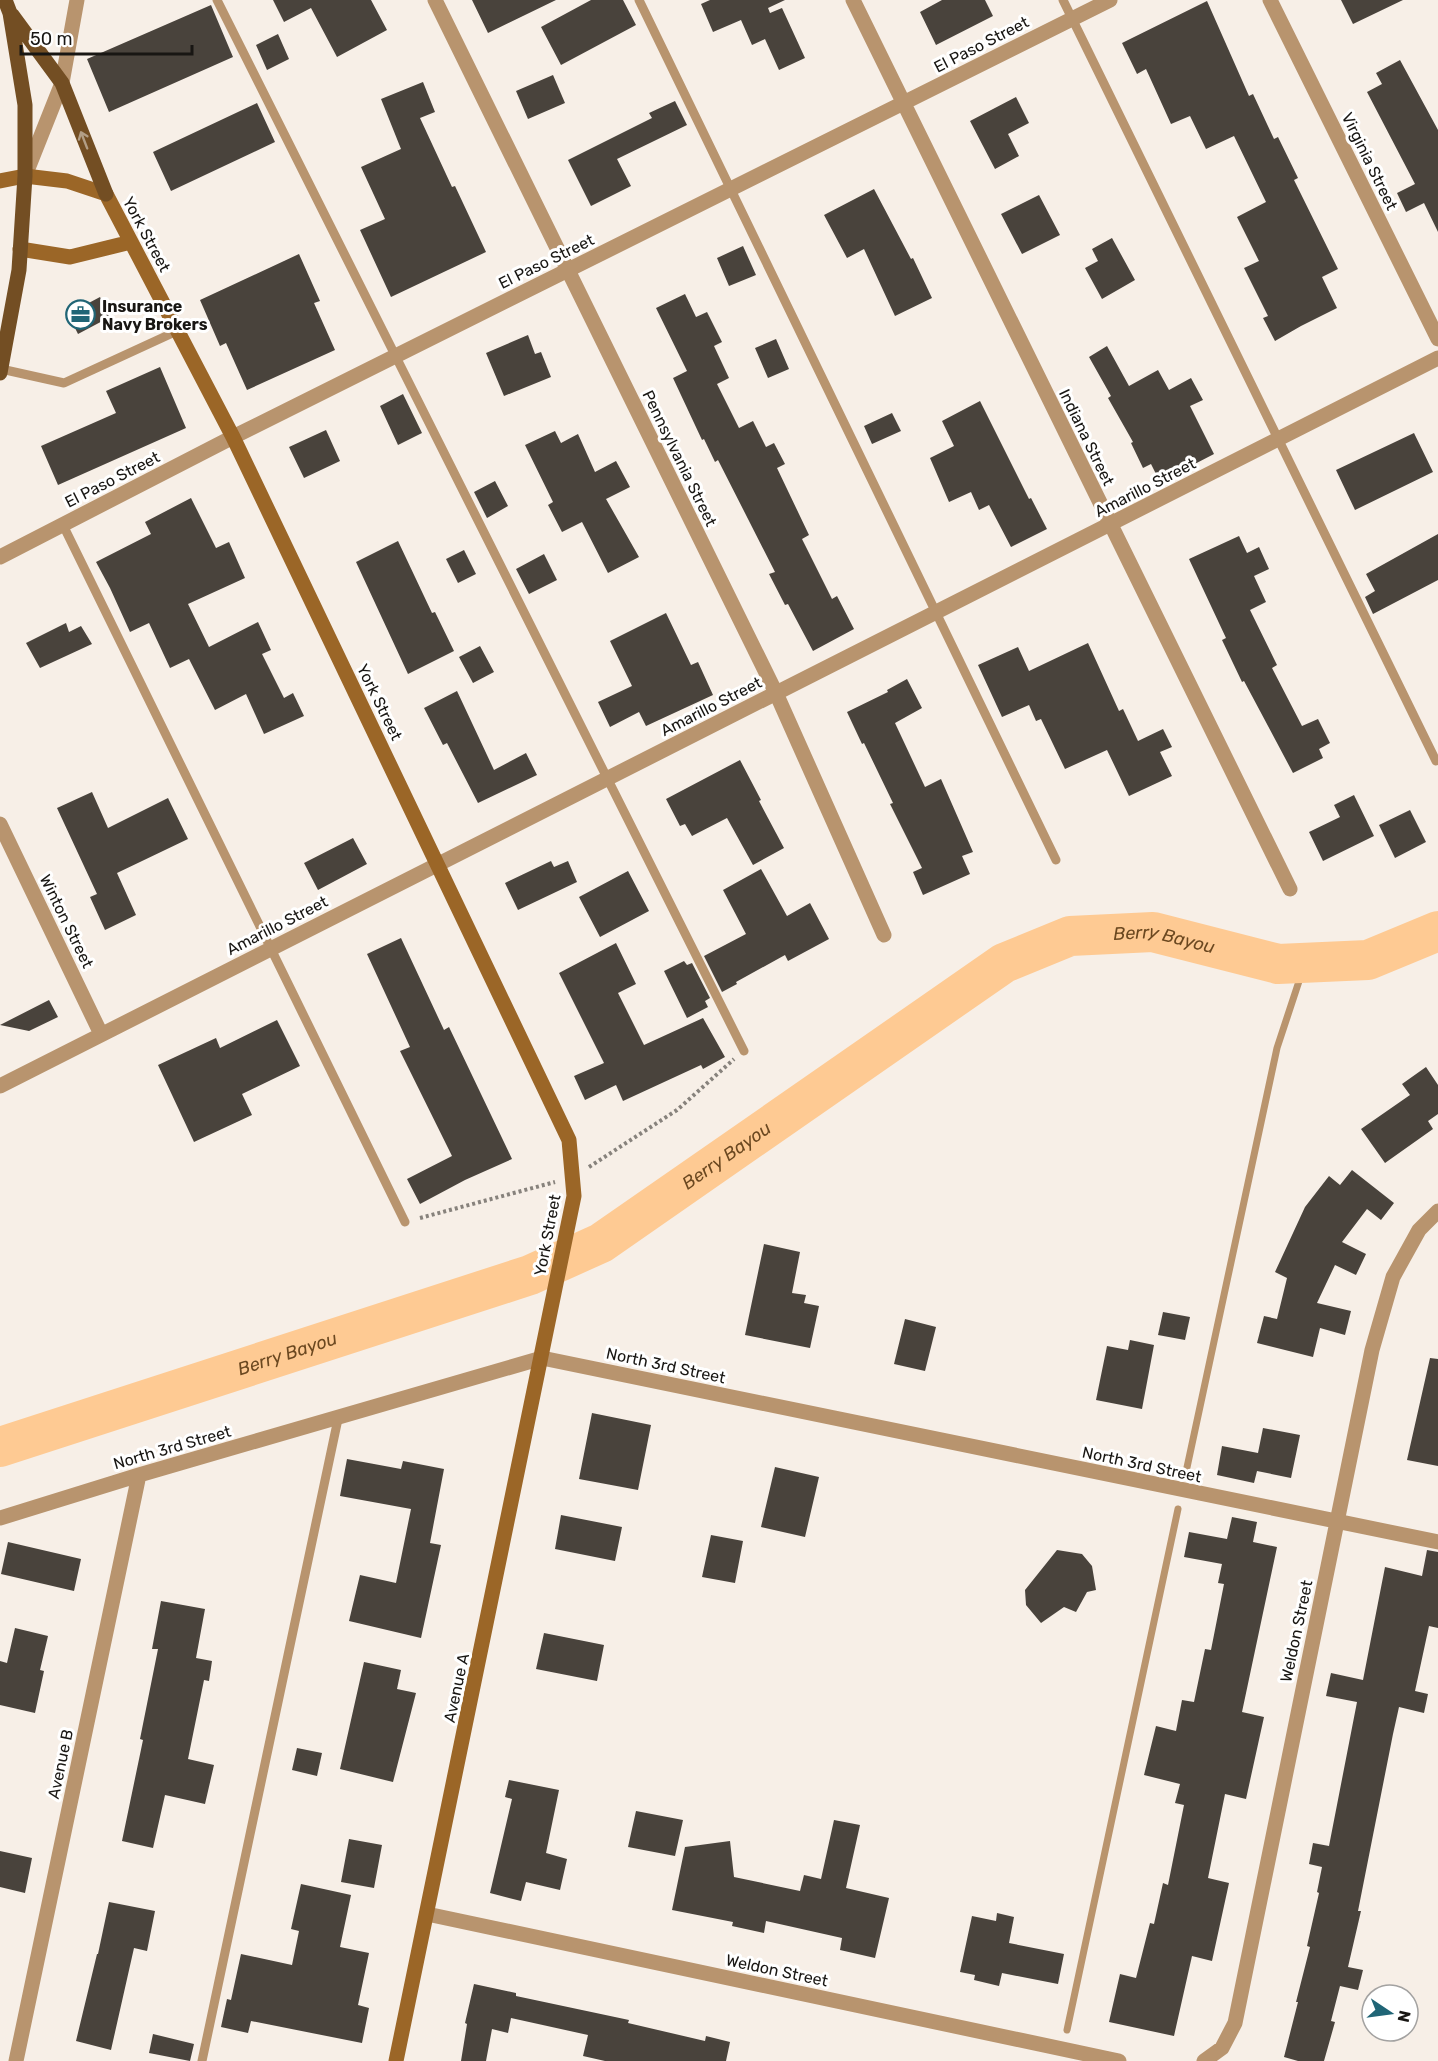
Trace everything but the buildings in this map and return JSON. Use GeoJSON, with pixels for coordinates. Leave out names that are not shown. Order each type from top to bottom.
{"type":"FeatureCollection","features":[{"type":"Feature","properties":{"kind":"main road"},"geometry":{"type":"LineString","coordinates":[[8,6],[62,83],[106,194]]}},
{"type":"Feature","properties":{"kind":"main road"},"geometry":{"type":"LineString","coordinates":[[0,371],[20,270],[25,176],[25,105],[8,6]]}},
{"type":"Feature","properties":{"kind":"street"},"geometry":{"type":"LineString","coordinates":[[0,182],[25,176],[62,83],[77,0]]}},
{"type":"Feature","properties":{"kind":"street","name":"Pennsylvania Street"},"geometry":{"type":"LineString","coordinates":[[435,0],[776,693],[884,935]]}},
{"type":"Feature","properties":{"kind":"street","name":"Indiana Street"},"geometry":{"type":"LineString","coordinates":[[853,0],[1290,889]]}},
{"type":"Feature","properties":{"kind":"street","name":"El Paso Street"},"geometry":{"type":"LineString","coordinates":[[0,557],[233,437],[1110,0]]}},
{"type":"Feature","properties":{"kind":"street","name":"Virginia Street"},"geometry":{"type":"LineString","coordinates":[[1270,0],[1438,339]]}},
{"type":"Feature","properties":{"kind":"street","name":"York Street"},"geometry":{"type":"LineString","coordinates":[[25,176],[74,182],[106,194],[233,437],[569,1140],[574,1196],[549,1321]]}},
{"type":"Feature","properties":{"kind":"street"},"geometry":{"type":"LineString","coordinates":[[21,249],[70,257],[130,242]]}},
{"type":"Feature","properties":{"kind":"street","name":"Amarillo Street"},"geometry":{"type":"LineString","coordinates":[[0,1086],[1438,358]]}},
{"type":"Feature","properties":{"kind":"street","name":"Winton Street"},"geometry":{"type":"LineString","coordinates":[[0,824],[101,1034]]}},
{"type":"Feature","properties":{"kind":"street","name":"Weldon Street"},"geometry":{"type":"LineString","coordinates":[[1204,2061],[1222,2048],[1235,2023],[1372,1350],[1393,1277],[1419,1230],[1438,1211]]}},
{"type":"Feature","properties":{"kind":"street","name":"Avenue A"},"geometry":{"type":"LineString","coordinates":[[396,2061],[549,1321]]}},
{"type":"Feature","properties":{"kind":"street","name":"North 3rd Street"},"geometry":{"type":"LineString","coordinates":[[0,1518],[139,1475],[542,1358],[1438,1542]]}},
{"type":"Feature","properties":{"kind":"street","name":"Avenue B"},"geometry":{"type":"LineString","coordinates":[[16,2061],[139,1475]]}},
{"type":"Feature","properties":{"kind":"street","name":"Weldon Street"},"geometry":{"type":"LineString","coordinates":[[427,1914],[1119,2061]]}},
{"type":"Feature","properties":{"kind":"lane"},"geometry":{"type":"LineString","coordinates":[[217,0],[744,1051]]}},
{"type":"Feature","properties":{"kind":"lane"},"geometry":{"type":"LineString","coordinates":[[639,0],[1056,860]]}},
{"type":"Feature","properties":{"kind":"lane"},"geometry":{"type":"LineString","coordinates":[[1063,0],[1436,761]]}},
{"type":"Feature","properties":{"kind":"lane"},"geometry":{"type":"LineString","coordinates":[[0,371],[64,383],[177,331]]}},
{"type":"Feature","properties":{"kind":"lane"},"geometry":{"type":"LineString","coordinates":[[63,525],[405,1222]]}},
{"type":"Feature","properties":{"kind":"lane"},"geometry":{"type":"LineString","coordinates":[[202,2061],[338,1419]]}},
{"type":"Feature","properties":{"kind":"path"},"geometry":{"type":"LineString","coordinates":[[405,1222],[573,1178],[677,1110],[744,1051]]}},
{"type":"Feature","properties":{"kind":"waterway","name":"Berry Bayou"},"geometry":{"type":"LineString","coordinates":[[0,1447],[530,1275],[601,1243],[1004,963],[1070,936],[1153,932],[1278,964],[1368,960],[1438,931]]}},
{"type":"Feature","properties":{"kind":"waterway"},"geometry":{"type":"LineString","coordinates":[[1186,1472],[1277,1048],[1305,963]]}},
{"type":"Feature","properties":{"kind":"waterway"},"geometry":{"type":"LineString","coordinates":[[1067,2030],[1178,1509]]}},
{"type":"Feature","properties":{"kind":"place","name":"Insurance Navy Brokers"},"geometry":{"type":"Point","coordinates":[81,315]}}]}
